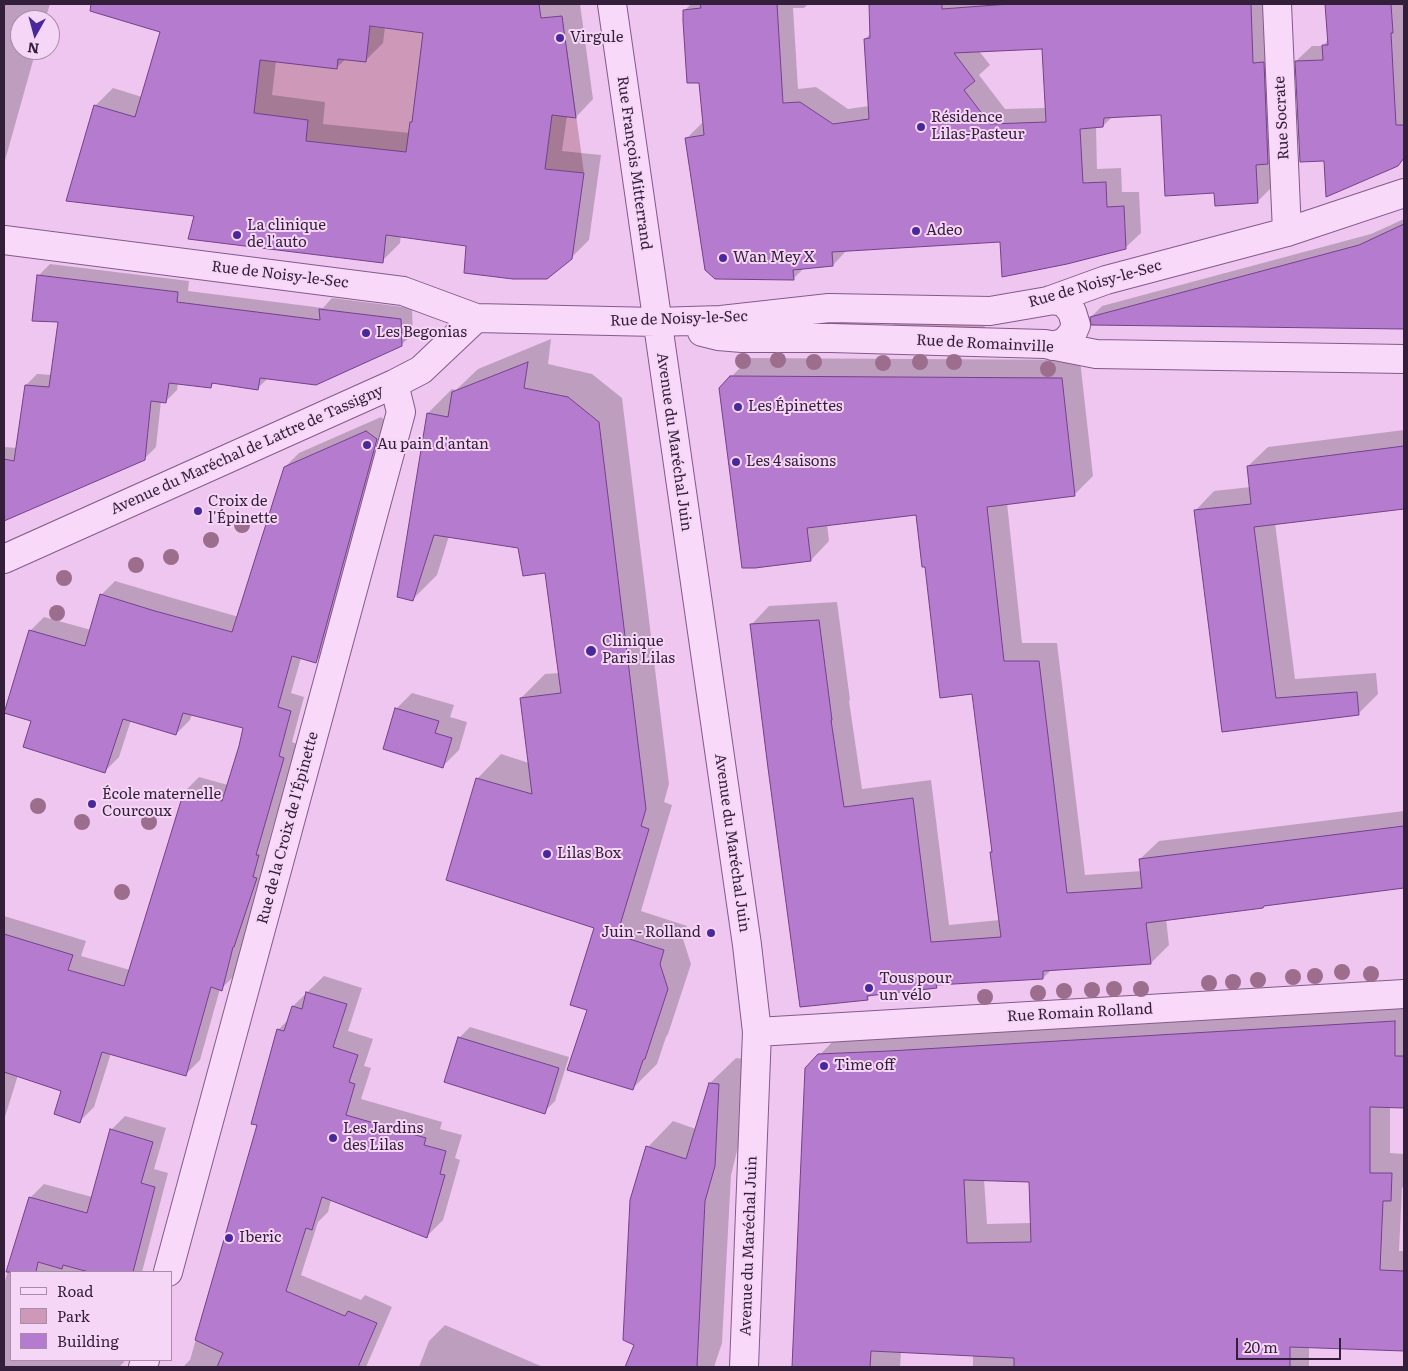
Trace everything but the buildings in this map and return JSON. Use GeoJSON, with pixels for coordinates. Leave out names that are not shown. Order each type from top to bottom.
{"type":"FeatureCollection","features":[{"type":"Feature","properties":{"kind":"street","name":"Rue François Mitterrand"},"geometry":{"type":"LineString","coordinates":[[612,4],[656,322]]}},
{"type":"Feature","properties":{"kind":"street","name":"Rue Socrate"},"geometry":{"type":"LineString","coordinates":[[1277,4],[1287,232]]}},
{"type":"Feature","properties":{"kind":"street","name":"Rue de Noisy-le-Sec"},"geometry":{"type":"LineString","coordinates":[[4,240],[403,291],[476,318],[656,322],[721,320],[829,308],[990,311],[1049,300],[1106,280],[1287,232],[1404,193]]}},
{"type":"Feature","properties":{"kind":"street"},"geometry":{"type":"LineString","coordinates":[[1049,300],[1064,302],[1072,312],[1076,325],[1072,334],[1065,342],[1049,345],[1035,337],[1031,326],[1034,313],[1049,300]]}},
{"type":"Feature","properties":{"kind":"street","name":"Avenue du Maréchal de Lattre de Tassigny"},"geometry":{"type":"LineString","coordinates":[[4,558],[394,384],[421,370],[476,318]]}},
{"type":"Feature","properties":{"kind":"street","name":"Rue de Romainville"},"geometry":{"type":"LineString","coordinates":[[656,322],[718,336],[742,338],[830,338],[1049,345],[1096,354],[1404,359]]}},
{"type":"Feature","properties":{"kind":"street","name":"Avenue du Maréchal Juin"},"geometry":{"type":"LineString","coordinates":[[656,322],[747,946],[757,1032],[744,1367]]}},
{"type":"Feature","properties":{"kind":"street","name":"Rue de la Croix de l'Épinette"},"geometry":{"type":"LineString","coordinates":[[168,1271],[401,412],[394,384]]}},
{"type":"Feature","properties":{"kind":"street","name":"Rue Romain Rolland"},"geometry":{"type":"LineString","coordinates":[[757,1032],[1404,994]]}},
{"type":"Feature","properties":{"kind":"green space"},"geometry":{"type":"Polygon","coordinates":[[[268,15],[567,49],[584,173],[217,131],[268,15]]]}},
{"type":"Feature","properties":{"kind":"green space"},"geometry":{"type":"Polygon","coordinates":[[[896,320],[984,326],[989,331],[895,328],[893,325],[896,320]]]}},
{"type":"Feature","properties":{"kind":"place","name":"Virgule"},"geometry":{"type":"Point","coordinates":[560,38]}},
{"type":"Feature","properties":{"kind":"place","name":"Résidence Lilas-Pasteur"},"geometry":{"type":"Point","coordinates":[921,127]}},
{"type":"Feature","properties":{"kind":"place","name":"Adeo"},"geometry":{"type":"Point","coordinates":[916,231]}},
{"type":"Feature","properties":{"kind":"place","name":"La clinique de l'auto"},"geometry":{"type":"Point","coordinates":[237,235]}},
{"type":"Feature","properties":{"kind":"place","name":"Wan Mey X"},"geometry":{"type":"Point","coordinates":[723,258]}},
{"type":"Feature","properties":{"kind":"place","name":"Les Begonias"},"geometry":{"type":"Point","coordinates":[366,333]}},
{"type":"Feature","properties":{"kind":"place","name":"Les Épinettes"},"geometry":{"type":"Point","coordinates":[738,407]}},
{"type":"Feature","properties":{"kind":"place","name":"Au pain d'antan"},"geometry":{"type":"Point","coordinates":[367,445]}},
{"type":"Feature","properties":{"kind":"place","name":"Les 4 saisons"},"geometry":{"type":"Point","coordinates":[736,462]}},
{"type":"Feature","properties":{"kind":"place","name":"Croix de l'Épinette"},"geometry":{"type":"Point","coordinates":[198,511]}},
{"type":"Feature","properties":{"kind":"place","name":"Clinique Paris Lilas"},"geometry":{"type":"Point","coordinates":[591,651]}},
{"type":"Feature","properties":{"kind":"place","name":"École maternelle Courcoux"},"geometry":{"type":"Point","coordinates":[92,804]}},
{"type":"Feature","properties":{"kind":"place","name":"Lilas Box"},"geometry":{"type":"Point","coordinates":[547,854]}},
{"type":"Feature","properties":{"kind":"place","name":"Juin - Rolland"},"geometry":{"type":"Point","coordinates":[711,933]}},
{"type":"Feature","properties":{"kind":"place","name":"Tous pour un vélo"},"geometry":{"type":"Point","coordinates":[869,988]}},
{"type":"Feature","properties":{"kind":"place","name":"Time off"},"geometry":{"type":"Point","coordinates":[824,1066]}},
{"type":"Feature","properties":{"kind":"place","name":"Les Jardins des Lilas"},"geometry":{"type":"Point","coordinates":[333,1138]}},
{"type":"Feature","properties":{"kind":"place","name":"Iberic"},"geometry":{"type":"Point","coordinates":[229,1238]}}]}
